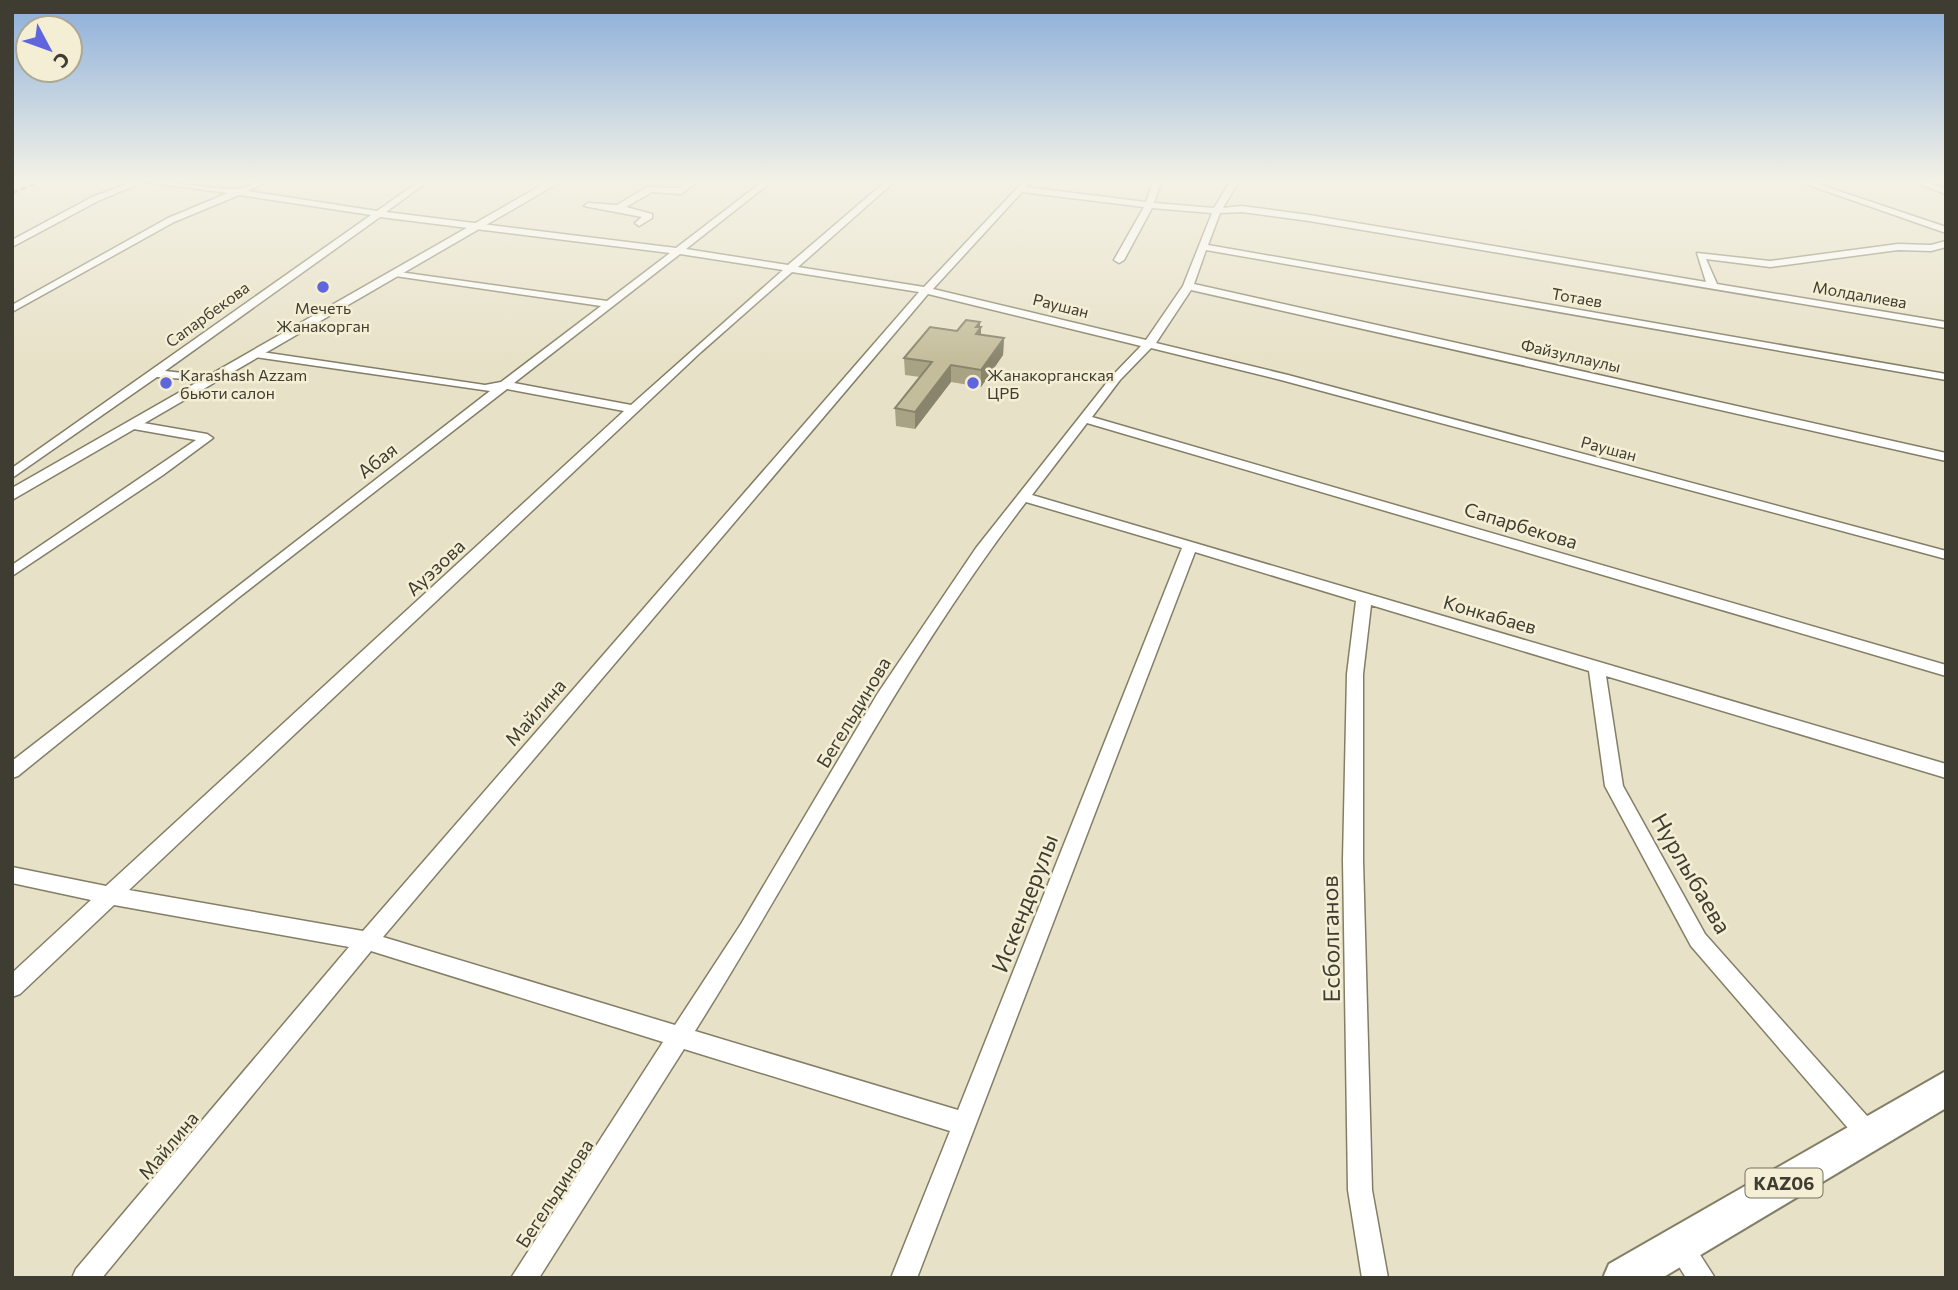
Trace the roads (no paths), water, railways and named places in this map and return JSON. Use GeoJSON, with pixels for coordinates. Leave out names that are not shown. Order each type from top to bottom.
{"type":"FeatureCollection","features":[{"type":"Feature","properties":{"kind":"main road"},"geometry":{"type":"LineString","coordinates":[[12,495],[450,242]]}},
{"type":"Feature","properties":{"kind":"main road","name":"KAZ06"},"geometry":{"type":"LineString","coordinates":[[1623,1278],[1946,1088]]}},
{"type":"Feature","properties":{"kind":"street"},"geometry":{"type":"LineString","coordinates":[[12,310],[132,242]]}},
{"type":"Feature","properties":{"kind":"street","name":"Сапарбекова"},"geometry":{"type":"LineString","coordinates":[[12,474],[337,242]]}},
{"type":"Feature","properties":{"kind":"street","name":"Раушан"},"geometry":{"type":"LineString","coordinates":[[611,242],[926,290],[1150,343],[1946,555]]}},
{"type":"Feature","properties":{"kind":"street","name":"Абая"},"geometry":{"type":"LineString","coordinates":[[12,771],[244,586],[689,242]]}},
{"type":"Feature","properties":{"kind":"street","name":"Ауэзова"},"geometry":{"type":"LineString","coordinates":[[12,987],[634,409],[819,242]]}},
{"type":"Feature","properties":{"kind":"street","name":"Майлина"},"geometry":{"type":"LineString","coordinates":[[85,1278],[367,941],[926,290],[970,242]]}},
{"type":"Feature","properties":{"kind":"street"},"geometry":{"type":"LineString","coordinates":[[1119,260],[1129,242]]}},
{"type":"Feature","properties":{"kind":"street","name":"Бегельдинова"},"geometry":{"type":"LineString","coordinates":[[524,1278],[748,930],[884,697],[983,548],[1022,496],[1116,378],[1150,343],[1188,286],[1205,242]]}},
{"type":"Feature","properties":{"kind":"street","name":"Молдалиева"},"geometry":{"type":"LineString","coordinates":[[1460,242],[1946,326]]}},
{"type":"Feature","properties":{"kind":"street"},"geometry":{"type":"LineString","coordinates":[[1712,284],[1700,255],[1770,264],[1898,247],[1931,248],[1946,244]]}},
{"type":"Feature","properties":{"kind":"street","name":"Тотаев"},"geometry":{"type":"LineString","coordinates":[[1203,247],[1946,377]]}},
{"type":"Feature","properties":{"kind":"street"},"geometry":{"type":"LineString","coordinates":[[395,273],[610,304]]}},
{"type":"Feature","properties":{"kind":"street","name":"Файзуллаулы"},"geometry":{"type":"LineString","coordinates":[[1188,286],[1946,457]]}},
{"type":"Feature","properties":{"kind":"street"},"geometry":{"type":"LineString","coordinates":[[255,354],[485,388],[506,385],[634,409]]}},
{"type":"Feature","properties":{"kind":"street"},"geometry":{"type":"LineString","coordinates":[[155,373],[210,379]]}},
{"type":"Feature","properties":{"kind":"street","name":"Сапарбекова"},"geometry":{"type":"LineString","coordinates":[[1084,418],[1946,671]]}},
{"type":"Feature","properties":{"kind":"street"},"geometry":{"type":"LineString","coordinates":[[12,572],[68,530],[159,474],[207,438],[132,425]]}},
{"type":"Feature","properties":{"kind":"street","name":"Конкабаев"},"geometry":{"type":"LineString","coordinates":[[1022,496],[1946,771]]}},
{"type":"Feature","properties":{"kind":"street","name":"Искендерулы"},"geometry":{"type":"LineString","coordinates":[[904,1278],[1190,547]]}},
{"type":"Feature","properties":{"kind":"street","name":"Есболганов"},"geometry":{"type":"LineString","coordinates":[[1364,599],[1355,674],[1354,873],[1360,1190],[1375,1278]]}},
{"type":"Feature","properties":{"kind":"street","name":"Нурлыбаева"},"geometry":{"type":"LineString","coordinates":[[1597,668],[1614,786],[1698,940],[1868,1134]]}},
{"type":"Feature","properties":{"kind":"street"},"geometry":{"type":"LineString","coordinates":[[12,875],[108,895],[367,941],[964,1124]]}},
{"type":"Feature","properties":{"kind":"street"},"geometry":{"type":"LineString","coordinates":[[1678,1245],[1702,1278]]}},
{"type":"Feature","properties":{"kind":"place","name":"Мечеть Жанакорган"},"geometry":{"type":"Point","coordinates":[323,287]}},
{"type":"Feature","properties":{"kind":"place","name":"Karashash Azzam бьюти салон"},"geometry":{"type":"Point","coordinates":[166,383]}},
{"type":"Feature","properties":{"kind":"place","name":"Жанакорганская ЦРБ"},"geometry":{"type":"Point","coordinates":[973,383]}}]}
